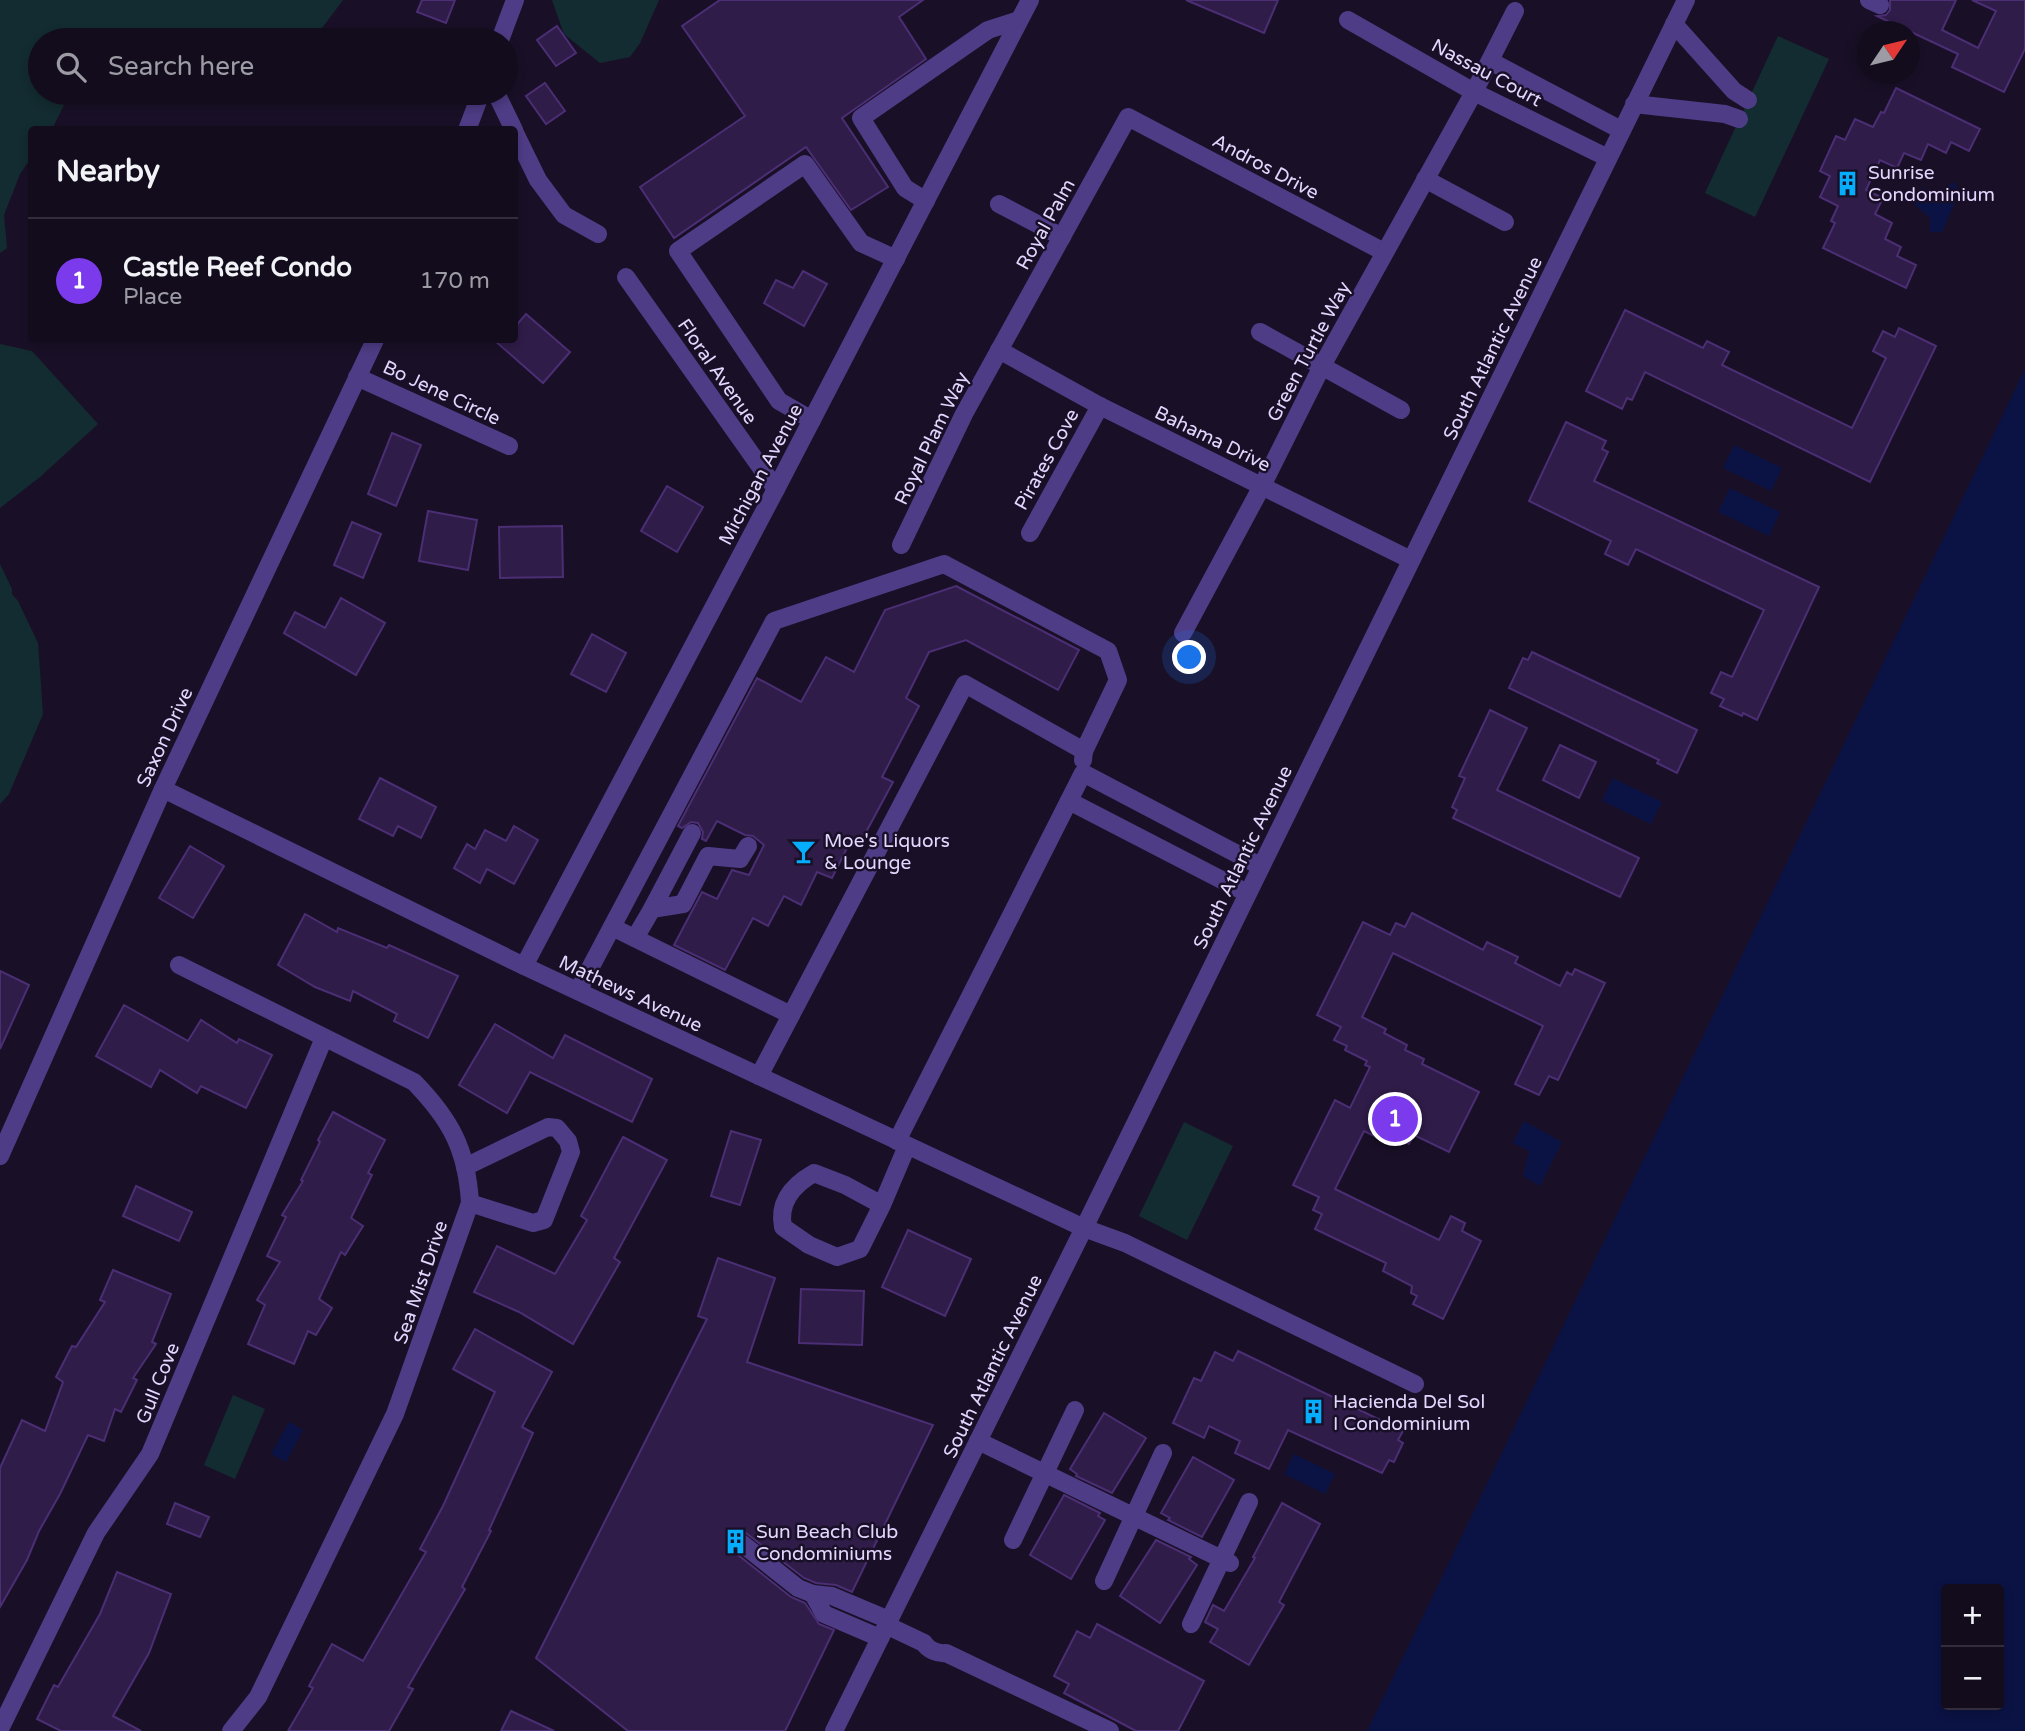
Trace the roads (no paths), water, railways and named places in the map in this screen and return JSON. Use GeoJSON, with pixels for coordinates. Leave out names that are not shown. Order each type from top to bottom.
{"type":"FeatureCollection","features":[{"type":"Feature","properties":{"kind":"street"},"geometry":{"type":"LineString","coordinates":[[504,28],[515,0]]}},
{"type":"Feature","properties":{"kind":"street","name":"Michigan Avenue"},"geometry":{"type":"LineString","coordinates":[[524,966],[1030,0]]}},
{"type":"Feature","properties":{"kind":"street","name":"South Atlantic Avenue"},"geometry":{"type":"LineString","coordinates":[[834,1731],[1084,1228],[1686,0]]}},
{"type":"Feature","properties":{"kind":"street","name":"Green Turtle Way"},"geometry":{"type":"LineString","coordinates":[[1183,633],[1262,486],[1322,366],[1474,92],[1515,11]]}},
{"type":"Feature","properties":{"kind":"street"},"geometry":{"type":"LineString","coordinates":[[926,201],[905,188],[861,118],[988,30],[1020,20]]}},
{"type":"Feature","properties":{"kind":"street","name":"Nassau Court"},"geometry":{"type":"LineString","coordinates":[[1348,20],[1474,92],[1608,158]]}},
{"type":"Feature","properties":{"kind":"street"},"geometry":{"type":"LineString","coordinates":[[1674,24],[1734,91],[1748,100]]}},
{"type":"Feature","properties":{"kind":"street"},"geometry":{"type":"LineString","coordinates":[[1490,61],[1621,130]]}},
{"type":"Feature","properties":{"kind":"street"},"geometry":{"type":"LineString","coordinates":[[1634,104],[1726,114],[1739,119]]}},
{"type":"Feature","properties":{"kind":"street"},"geometry":{"type":"LineString","coordinates":[[469,126],[476,105]]}},
{"type":"Feature","properties":{"kind":"street"},"geometry":{"type":"LineString","coordinates":[[502,105],[512,126]]}},
{"type":"Feature","properties":{"kind":"street","name":"Royal Palm"},"geometry":{"type":"LineString","coordinates":[[999,350],[1128,117]]}},
{"type":"Feature","properties":{"kind":"street","name":"Andros Drive"},"geometry":{"type":"LineString","coordinates":[[1128,117],[1384,252]]}},
{"type":"Feature","properties":{"kind":"street"},"geometry":{"type":"LineString","coordinates":[[518,138],[538,180],[564,215],[597,234]]}},
{"type":"Feature","properties":{"kind":"street"},"geometry":{"type":"LineString","coordinates":[[812,420],[779,401],[678,251],[805,164],[861,243],[896,259]]}},
{"type":"Feature","properties":{"kind":"street"},"geometry":{"type":"LineString","coordinates":[[1425,179],[1505,222]]}},
{"type":"Feature","properties":{"kind":"street"},"geometry":{"type":"LineString","coordinates":[[999,204],[1062,237]]}},
{"type":"Feature","properties":{"kind":"street","name":"Floral Avenue"},"geometry":{"type":"LineString","coordinates":[[626,277],[776,489]]}},
{"type":"Feature","properties":{"kind":"street"},"geometry":{"type":"LineString","coordinates":[[1260,332],[1401,410]]}},
{"type":"Feature","properties":{"kind":"street","name":"Saxon Drive"},"geometry":{"type":"LineString","coordinates":[[0,1156],[163,789],[374,343]]}},
{"type":"Feature","properties":{"kind":"street","name":"Bahama Drive"},"geometry":{"type":"LineString","coordinates":[[999,350],[1100,406],[1411,560]]}},
{"type":"Feature","properties":{"kind":"street","name":"Royal Plam Way"},"geometry":{"type":"LineString","coordinates":[[901,545],[964,414],[999,350]]}},
{"type":"Feature","properties":{"kind":"street","name":"Bo Jene Circle"},"geometry":{"type":"LineString","coordinates":[[357,377],[509,446]]}},
{"type":"Feature","properties":{"kind":"street","name":"Pirates Cove"},"geometry":{"type":"LineString","coordinates":[[1030,533],[1100,406]]}},
{"type":"Feature","properties":{"kind":"street"},"geometry":{"type":"LineString","coordinates":[[578,991],[774,621],[944,565],[1108,650],[1118,680],[1084,751],[1083,773],[902,1143],[882,1205],[860,1249],[837,1257],[809,1245],[783,1227],[780,1213],[796,1183],[814,1173],[845,1185],[882,1205]]}},
{"type":"Feature","properties":{"kind":"street"},"geometry":{"type":"LineString","coordinates":[[759,1076],[965,684],[1084,751]]}},
{"type":"Feature","properties":{"kind":"street"},"geometry":{"type":"LineString","coordinates":[[1083,773],[1261,866]]}},
{"type":"Feature","properties":{"kind":"street","name":"Mathews Avenue"},"geometry":{"type":"LineString","coordinates":[[163,789],[524,966],[1084,1228],[1125,1243],[1415,1384]]}},
{"type":"Feature","properties":{"kind":"street"},"geometry":{"type":"LineString","coordinates":[[1069,801],[1247,893]]}},
{"type":"Feature","properties":{"kind":"street"},"geometry":{"type":"LineString","coordinates":[[635,938],[692,833]]}},
{"type":"Feature","properties":{"kind":"street"},"geometry":{"type":"LineString","coordinates":[[652,909],[684,904],[708,856],[740,859],[748,846]]}},
{"type":"Feature","properties":{"kind":"street"},"geometry":{"type":"LineString","coordinates":[[612,926],[791,1015]]}},
{"type":"Feature","properties":{"kind":"street","name":"Sea Mist Drive"},"geometry":{"type":"LineString","coordinates":[[179,965],[414,1082],[436,1105],[457,1139],[468,1178],[470,1203],[395,1414],[258,1697],[232,1731]]}},
{"type":"Feature","properties":{"kind":"street","name":"Gull Cove"},"geometry":{"type":"LineString","coordinates":[[0,1729],[96,1534],[150,1454],[324,1038]]}},
{"type":"Feature","properties":{"kind":"street"},"geometry":{"type":"LineString","coordinates":[[465,1167],[548,1127],[557,1128],[568,1141],[571,1152],[544,1220],[533,1223],[470,1203]]}},
{"type":"Feature","properties":{"kind":"street"},"geometry":{"type":"LineString","coordinates":[[1013,1540],[1075,1410]]}},
{"type":"Feature","properties":{"kind":"street"},"geometry":{"type":"LineString","coordinates":[[978,1441],[1226,1561]]}},
{"type":"Feature","properties":{"kind":"street"},"geometry":{"type":"LineString","coordinates":[[1104,1581],[1163,1453]]}},
{"type":"Feature","properties":{"kind":"street"},"geometry":{"type":"LineString","coordinates":[[1191,1624],[1226,1561],[1250,1502]]}},
{"type":"Feature","properties":{"kind":"street"},"geometry":{"type":"LineString","coordinates":[[740,1542],[799,1588],[813,1594],[824,1614],[885,1628],[924,1643],[930,1640],[942,1646],[946,1653],[1110,1731]]}},
{"type":"Feature","properties":{"kind":"place","name":"Sunrise Condominium"},"geometry":{"type":"Point","coordinates":[1848,183]}},
{"type":"Feature","properties":{"kind":"place","name":"Moe's Liquors & Lounge"},"geometry":{"type":"Point","coordinates":[804,851]}},
{"type":"Feature","properties":{"kind":"place","name":"Castle Reef Condo"},"geometry":{"type":"Point","coordinates":[1395,1119]}},
{"type":"Feature","properties":{"kind":"place","name":"Hacienda Del Sol I Condominium"},"geometry":{"type":"Point","coordinates":[1313,1412]}},
{"type":"Feature","properties":{"kind":"place","name":"Sun Beach Club Condominiums"},"geometry":{"type":"Point","coordinates":[736,1542]}}]}
